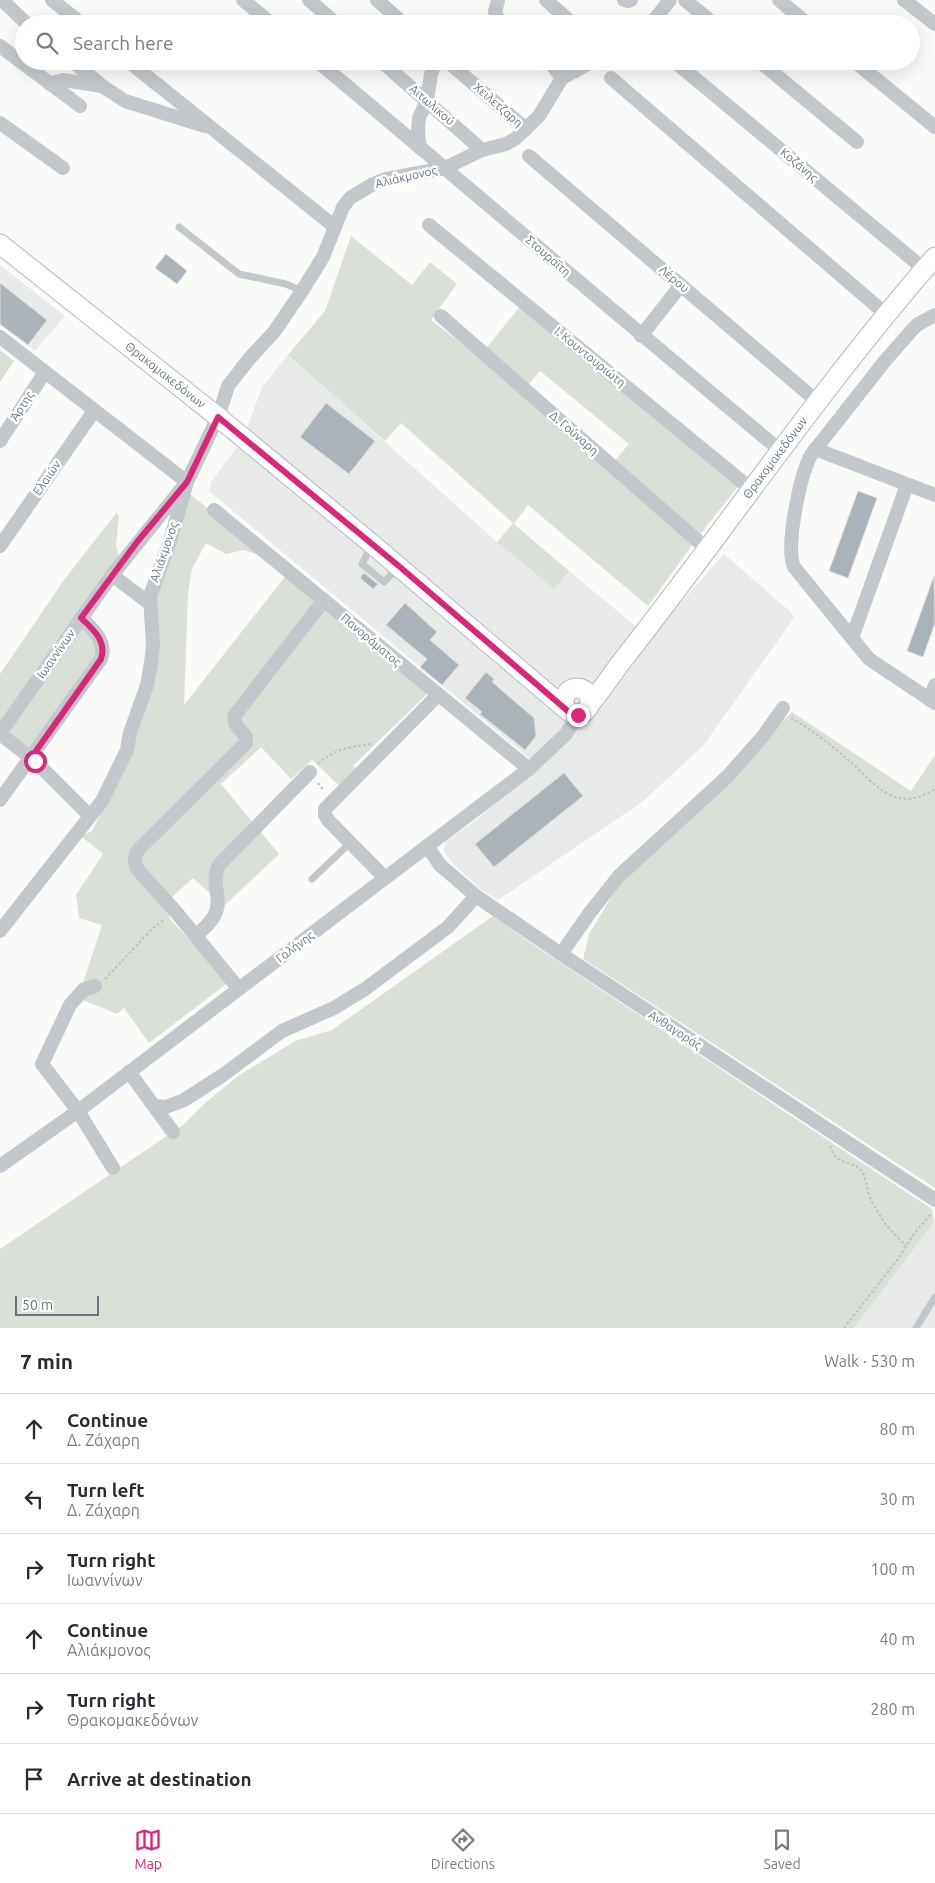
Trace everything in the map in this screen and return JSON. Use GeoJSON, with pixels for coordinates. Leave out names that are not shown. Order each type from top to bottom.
{"type":"FeatureCollection","features":[{"type":"Feature","properties":{"kind":"main road","name":"Θρακομακεδόνων"},"geometry":{"type":"LineString","coordinates":[[0,244],[218,417],[400,567],[536,684],[577,702],[620,663],[780,450],[930,263]]}},
{"type":"Feature","properties":{"kind":"street"},"geometry":{"type":"LineString","coordinates":[[2,0],[18,15]]}},
{"type":"Feature","properties":{"kind":"street"},"geometry":{"type":"LineString","coordinates":[[52,0],[71,15]]}},
{"type":"Feature","properties":{"kind":"street"},"geometry":{"type":"LineString","coordinates":[[243,0],[261,15]]}},
{"type":"Feature","properties":{"kind":"street"},"geometry":{"type":"LineString","coordinates":[[309,0],[326,15]]}},
{"type":"Feature","properties":{"kind":"street"},"geometry":{"type":"LineString","coordinates":[[377,0],[394,15]]}},
{"type":"Feature","properties":{"kind":"street"},"geometry":{"type":"LineString","coordinates":[[496,15],[495,12],[498,0]]}},
{"type":"Feature","properties":{"kind":"street"},"geometry":{"type":"LineString","coordinates":[[546,0],[563,15]]}},
{"type":"Feature","properties":{"kind":"street"},"geometry":{"type":"LineString","coordinates":[[658,15],[670,0]]}},
{"type":"Feature","properties":{"kind":"street"},"geometry":{"type":"LineString","coordinates":[[685,0],[703,15]]}},
{"type":"Feature","properties":{"kind":"street"},"geometry":{"type":"LineString","coordinates":[[779,0],[797,15]]}},
{"type":"Feature","properties":{"kind":"street"},"geometry":{"type":"LineString","coordinates":[[904,0],[935,24]]}},
{"type":"Feature","properties":{"kind":"street"},"geometry":{"type":"LineString","coordinates":[[0,46],[15,57]]}},
{"type":"Feature","properties":{"kind":"street"},"geometry":{"type":"LineString","coordinates":[[32,70],[80,106]]}},
{"type":"Feature","properties":{"kind":"street"},"geometry":{"type":"LineString","coordinates":[[83,70],[102,86],[125,101],[213,129]]}},
{"type":"Feature","properties":{"kind":"street"},"geometry":{"type":"LineString","coordinates":[[139,70],[335,227]]}},
{"type":"Feature","properties":{"kind":"street","name":"Στουραΐτη"},"geometry":{"type":"LineString","coordinates":[[328,70],[641,336],[780,450]]}},
{"type":"Feature","properties":{"kind":"street","name":"Αιτωλικού"},"geometry":{"type":"LineString","coordinates":[[391,70],[482,150]]}},
{"type":"Feature","properties":{"kind":"street"},"geometry":{"type":"LineString","coordinates":[[420,148],[419,118],[428,102],[433,70]]}},
{"type":"Feature","properties":{"kind":"street","name":"Χειλετζαρη"},"geometry":{"type":"LineString","coordinates":[[457,70],[526,130]]}},
{"type":"Feature","properties":{"kind":"street"},"geometry":{"type":"LineString","coordinates":[[556,70],[562,78],[577,70]]}},
{"type":"Feature","properties":{"kind":"street","name":"Κοζάνης"},"geometry":{"type":"LineString","coordinates":[[685,70],[930,263]]}},
{"type":"Feature","properties":{"kind":"street"},"geometry":{"type":"LineString","coordinates":[[770,70],[857,142]]}},
{"type":"Feature","properties":{"kind":"street"},"geometry":{"type":"LineString","coordinates":[[865,70],[935,127]]}},
{"type":"Feature","properties":{"kind":"street","name":"Αλιάκμονος"},"geometry":{"type":"LineString","coordinates":[[0,932],[102,801],[127,750],[130,733],[147,685],[153,645],[149,603],[153,585],[170,542],[187,482],[218,417],[228,386],[249,359],[274,332],[302,291],[323,258],[343,207],[350,198],[360,191],[386,179],[445,168],[482,150],[506,144],[526,130],[539,116],[562,78]]}},
{"type":"Feature","properties":{"kind":"street"},"geometry":{"type":"LineString","coordinates":[[611,78],[887,315]]}},
{"type":"Feature","properties":{"kind":"street"},"geometry":{"type":"LineString","coordinates":[[50,84],[62,80],[102,86]]}},
{"type":"Feature","properties":{"kind":"street"},"geometry":{"type":"LineString","coordinates":[[0,123],[63,168]]}},
{"type":"Feature","properties":{"kind":"street","name":"Λέρου"},"geometry":{"type":"LineString","coordinates":[[529,156],[818,402]]}},
{"type":"Feature","properties":{"kind":"street","name":"Ι. Κουντουριώτη"},"geometry":{"type":"LineString","coordinates":[[428,225],[751,489]]}},
{"type":"Feature","properties":{"kind":"street"},"geometry":{"type":"LineString","coordinates":[[641,336],[680,285]]}},
{"type":"Feature","properties":{"kind":"street"},"geometry":{"type":"LineString","coordinates":[[935,315],[918,324],[912,330],[815,449],[806,468],[797,499],[792,562],[863,653],[876,664],[932,701],[935,685]]}},
{"type":"Feature","properties":{"kind":"street","name":"Δ. Γούναρη"},"geometry":{"type":"LineString","coordinates":[[441,316],[707,549]]}},
{"type":"Feature","properties":{"kind":"street"},"geometry":{"type":"LineString","coordinates":[[0,337],[187,482]]}},
{"type":"Feature","properties":{"kind":"street","name":"Άρτης"},"geometry":{"type":"LineString","coordinates":[[0,441],[45,372]]}},
{"type":"Feature","properties":{"kind":"street","name":"Ελαιών"},"geometry":{"type":"LineString","coordinates":[[0,546],[94,411]]}},
{"type":"Feature","properties":{"kind":"street"},"geometry":{"type":"LineString","coordinates":[[815,449],[935,495]]}},
{"type":"Feature","properties":{"kind":"street","name":"Ιωαννίνων"},"geometry":{"type":"LineString","coordinates":[[0,734],[112,575],[187,482]]}},
{"type":"Feature","properties":{"kind":"street"},"geometry":{"type":"LineString","coordinates":[[852,638],[907,485]]}},
{"type":"Feature","properties":{"kind":"street","name":"Πανοράματος"},"geometry":{"type":"LineString","coordinates":[[214,510],[529,769]]}},
{"type":"Feature","properties":{"kind":"street"},"geometry":{"type":"LineString","coordinates":[[112,575],[149,603]]}},
{"type":"Feature","properties":{"kind":"street"},"geometry":{"type":"LineString","coordinates":[[240,989],[134,864],[137,852],[246,744],[246,738],[233,719],[235,715],[324,600]]}},
{"type":"Feature","properties":{"kind":"street"},"geometry":{"type":"LineString","coordinates":[[0,800],[101,659],[103,653],[98,634],[81,618]]}},
{"type":"Feature","properties":{"kind":"street"},"geometry":{"type":"LineString","coordinates":[[385,878],[325,815],[325,808],[438,695]]}},
{"type":"Feature","properties":{"kind":"street","name":"Γαλήνης"},"geometry":{"type":"LineString","coordinates":[[0,1166],[78,1111],[529,769],[573,726],[577,702]]}},
{"type":"Feature","properties":{"kind":"street"},"geometry":{"type":"LineString","coordinates":[[561,954],[591,911],[619,876],[728,776],[764,735],[781,711]]}},
{"type":"Feature","properties":{"kind":"street"},"geometry":{"type":"LineString","coordinates":[[0,734],[31,758],[90,816]]}},
{"type":"Feature","properties":{"kind":"street"},"geometry":{"type":"LineString","coordinates":[[196,936],[212,920],[217,911],[215,877],[219,865],[310,772]]}},
{"type":"Feature","properties":{"kind":"street","name":"Ανθαγοράς"},"geometry":{"type":"LineString","coordinates":[[426,846],[440,865],[476,896],[935,1200]]}},
{"type":"Feature","properties":{"kind":"street"},"geometry":{"type":"LineString","coordinates":[[154,1106],[166,1107],[184,1100],[223,1075],[282,1031],[334,1008],[365,989],[448,927],[476,896]]}},
{"type":"Feature","properties":{"kind":"street"},"geometry":{"type":"LineString","coordinates":[[95,986],[83,990],[70,1005],[42,1064],[78,1111],[113,1168]]}},
{"type":"Feature","properties":{"kind":"street"},"geometry":{"type":"LineString","coordinates":[[129,1072],[173,1132]]}},
{"type":"Feature","properties":{"kind":"lane"},"geometry":{"type":"LineString","coordinates":[[179,227],[239,274],[286,284],[302,291]]}},
{"type":"Feature","properties":{"kind":"lane"},"geometry":{"type":"LineString","coordinates":[[312,879],[350,843]]}},
{"type":"Feature","properties":{"kind":"lane"},"geometry":{"type":"LineString","coordinates":[[916,1328],[935,1297]]}},
{"type":"Feature","properties":{"kind":"path"},"geometry":{"type":"LineString","coordinates":[[781,711],[836,749],[875,786],[889,796],[900,799],[919,798],[935,789]]}},
{"type":"Feature","properties":{"kind":"path"},"geometry":{"type":"LineString","coordinates":[[333,800],[310,772],[330,753],[338,750],[389,743]]}},
{"type":"Feature","properties":{"kind":"path"},"geometry":{"type":"LineString","coordinates":[[95,986],[104,981],[152,929],[176,912]]}},
{"type":"Feature","properties":{"kind":"path"},"geometry":{"type":"LineString","coordinates":[[830,1132],[832,1154],[840,1160],[858,1167],[863,1172],[871,1201],[886,1226],[906,1246]]}},
{"type":"Feature","properties":{"kind":"path"},"geometry":{"type":"LineString","coordinates":[[844,1328],[935,1209]]}},
{"type":"Feature","properties":{"kind":"shaded area"},"geometry":{"type":"Polygon","coordinates":[[[351,236],[412,285],[430,262],[457,284],[431,320],[479,357],[522,304],[740,484],[698,537],[648,606],[528,505],[514,524],[569,571],[554,589],[497,542],[513,523],[401,423],[385,441],[288,355],[325,311],[351,236]],[[540,371],[523,391],[612,464],[629,444],[540,371]]]}},
{"type":"Feature","properties":{"kind":"shaded area"},"geometry":{"type":"Polygon","coordinates":[[[0,265],[65,316],[35,351],[0,324],[0,265]]]}},
{"type":"Feature","properties":{"kind":"shaded area"},"geometry":{"type":"Polygon","coordinates":[[[0,350],[14,361],[0,382],[0,350]]]}},
{"type":"Feature","properties":{"kind":"shaded area"},"geometry":{"type":"Polygon","coordinates":[[[288,355],[497,542],[554,589],[569,571],[633,624],[648,639],[724,554],[791,612],[794,618],[703,746],[642,802],[498,900],[483,891],[453,864],[444,852],[445,842],[476,820],[539,766],[209,491],[211,482],[243,439],[262,387],[288,355]]]}},
{"type":"Feature","properties":{"kind":"shaded area"},"geometry":{"type":"Polygon","coordinates":[[[190,494],[267,557],[243,550],[226,554],[206,543],[192,569],[188,593],[184,705],[288,573],[428,693],[353,766],[362,774],[345,791],[312,760],[291,779],[261,747],[221,784],[279,854],[224,906],[193,878],[170,899],[169,918],[229,982],[149,1043],[124,1008],[117,1014],[78,998],[102,925],[79,918],[76,895],[103,854],[81,836],[92,831],[130,756],[154,681],[155,596],[190,494]]]}},
{"type":"Feature","properties":{"kind":"shaded area"},"geometry":{"type":"Polygon","coordinates":[[[117,512],[119,517],[116,545],[119,559],[72,621],[111,651],[35,755],[0,730],[0,674],[64,580],[117,512]]]}},
{"type":"Feature","properties":{"kind":"shaded area"},"geometry":{"type":"Polygon","coordinates":[[[792,712],[911,791],[935,755],[935,1188],[583,959],[589,934],[614,893],[642,860],[792,712]]]}},
{"type":"Feature","properties":{"kind":"shaded area"},"geometry":{"type":"Polygon","coordinates":[[[493,916],[538,948],[932,1209],[934,1222],[854,1328],[0,1328],[0,1249],[183,1125],[205,1103],[238,1076],[295,1041],[332,1030],[493,916]]]}},
{"type":"Feature","properties":{"kind":"shaded area"},"geometry":{"type":"Polygon","coordinates":[[[934,1222],[935,1328],[854,1328],[934,1222]]]}},
{"type":"Feature","properties":{"kind":"building"},"geometry":{"type":"Polygon","coordinates":[[[166,254],[187,271],[177,284],[155,268],[166,254]]]}},
{"type":"Feature","properties":{"kind":"building"},"geometry":{"type":"Polygon","coordinates":[[[0,283],[47,320],[28,345],[0,324],[0,283]]]}},
{"type":"Feature","properties":{"kind":"building"},"geometry":{"type":"Polygon","coordinates":[[[326,403],[375,441],[349,474],[300,437],[326,403]]]}},
{"type":"Feature","properties":{"kind":"building"},"geometry":{"type":"Polygon","coordinates":[[[858,491],[877,498],[848,578],[829,571],[858,491]]]}},
{"type":"Feature","properties":{"kind":"building"},"geometry":{"type":"Polygon","coordinates":[[[364,573],[378,584],[373,589],[360,578],[364,573]]]}},
{"type":"Feature","properties":{"kind":"building"},"geometry":{"type":"Polygon","coordinates":[[[934,576],[935,623],[923,657],[907,651],[934,576]]]}},
{"type":"Feature","properties":{"kind":"building"},"geometry":{"type":"Polygon","coordinates":[[[405,603],[437,632],[430,640],[459,665],[442,685],[420,667],[427,659],[386,625],[405,603]]]}},
{"type":"Feature","properties":{"kind":"building"},"geometry":{"type":"Polygon","coordinates":[[[486,672],[494,679],[492,682],[534,718],[536,736],[525,750],[480,714],[482,712],[465,698],[486,672]]]}},
{"type":"Feature","properties":{"kind":"building"},"geometry":{"type":"Polygon","coordinates":[[[564,773],[583,796],[494,867],[475,844],[564,773]]]}},
{"type":"Feature","properties":{"kind":"route"},"geometry":{"type":"LineString","coordinates":[[35,761],[31,758],[101,659],[103,653],[98,634],[81,618],[137,542],[187,482],[218,417],[400,567],[570,713],[578,715]]}}]}
